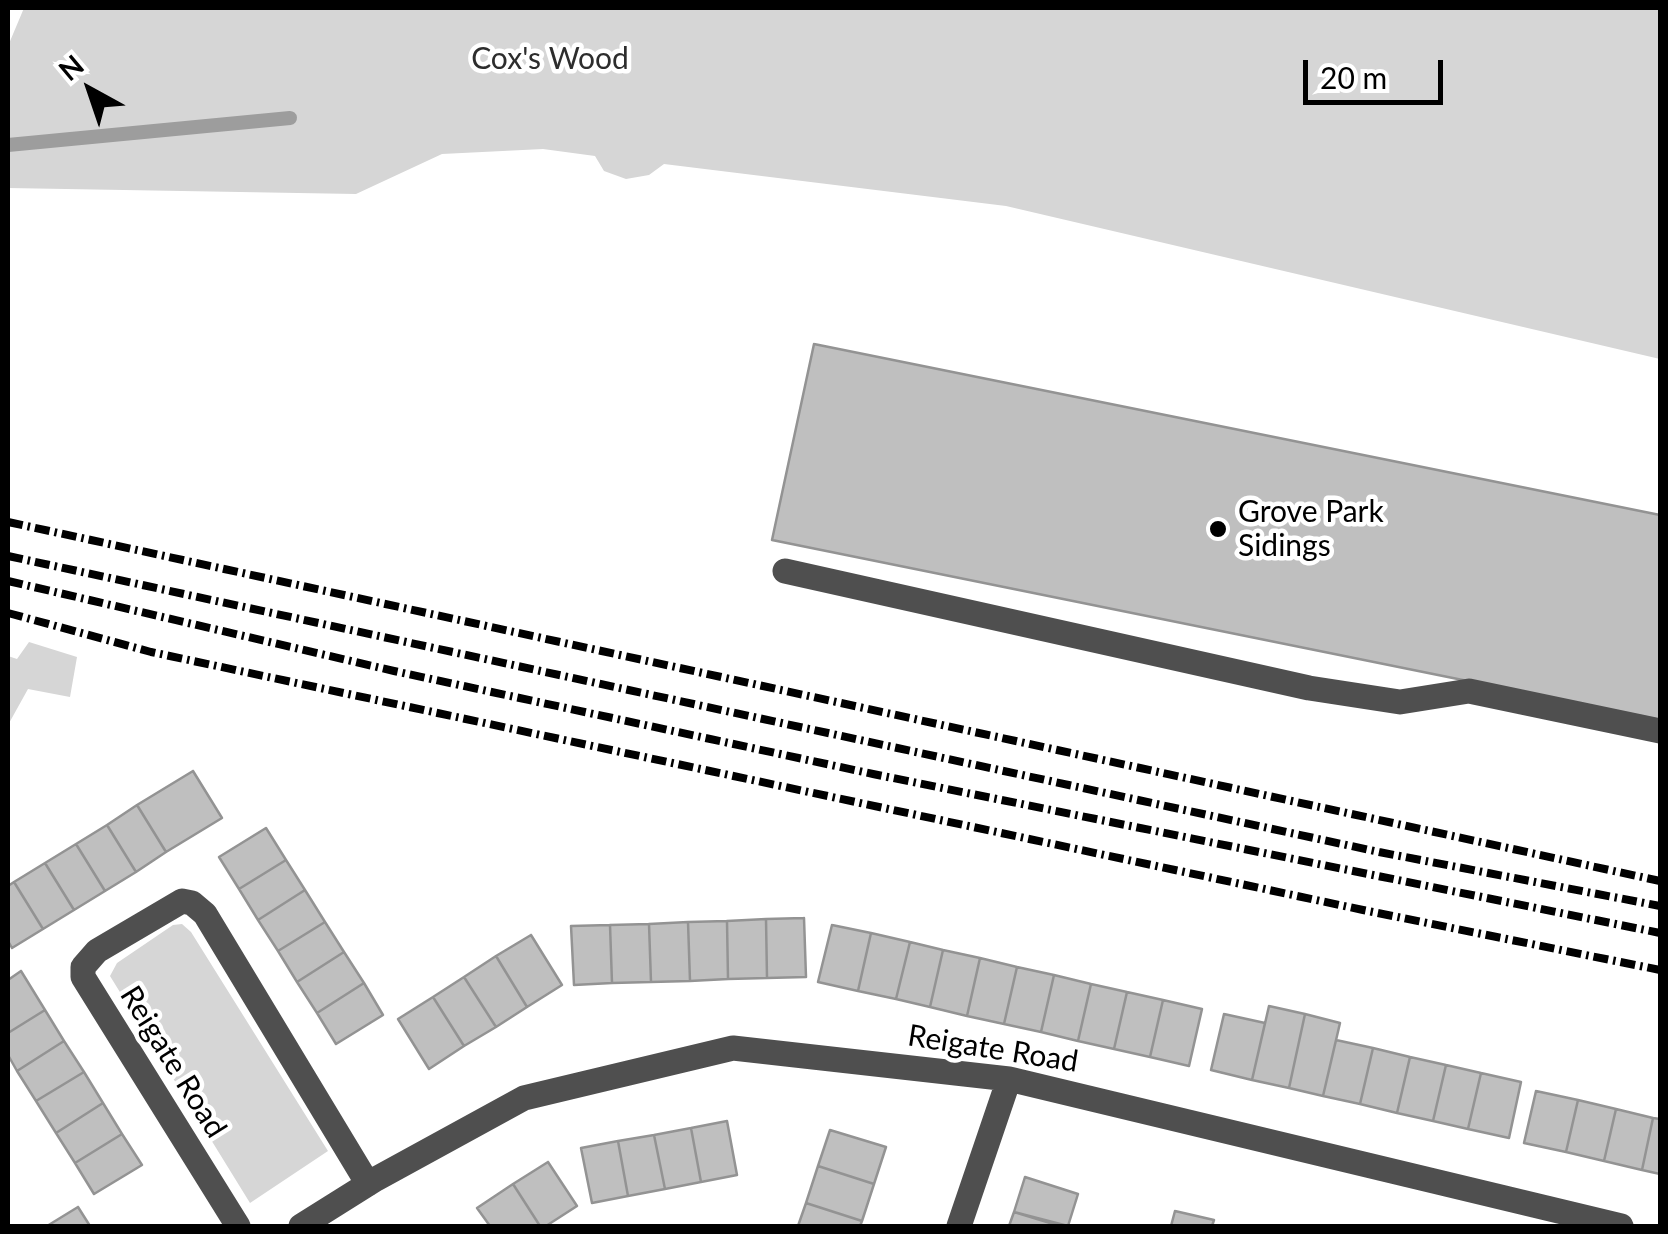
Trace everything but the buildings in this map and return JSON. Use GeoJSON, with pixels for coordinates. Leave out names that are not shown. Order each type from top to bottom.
{"type":"FeatureCollection","features":[{"type":"Feature","properties":{"kind":"street"},"geometry":{"type":"LineString","coordinates":[[785,570],[1309,688],[1400,702],[1468,692],[1660,731]]}},
{"type":"Feature","properties":{"kind":"street","name":"Reigate Road"},"geometry":{"type":"LineString","coordinates":[[238,1226],[83,977],[82,967],[97,951],[182,901],[192,903],[205,914],[368,1184]]}},
{"type":"Feature","properties":{"kind":"street","name":"Reigate Road"},"geometry":{"type":"LineString","coordinates":[[300,1226],[524,1098],[733,1048],[1009,1079],[1622,1226]]}},
{"type":"Feature","properties":{"kind":"street"},"geometry":{"type":"LineString","coordinates":[[959,1226],[1009,1079]]}},
{"type":"Feature","properties":{"kind":"green space","name":"Cox's Wood"},"geometry":{"type":"Polygon","coordinates":[[[24,8],[1660,8],[1660,359],[1006,206],[664,164],[649,175],[626,179],[604,171],[595,156],[543,149],[442,154],[356,194],[8,188],[8,46],[24,8]]]}},
{"type":"Feature","properties":{"kind":"green space"},"geometry":{"type":"Polygon","coordinates":[[[29,642],[77,657],[70,697],[28,689],[8,725],[8,656],[17,659],[29,642]]]}},
{"type":"Feature","properties":{"kind":"green space"},"geometry":{"type":"Polygon","coordinates":[[[182,924],[191,932],[328,1151],[250,1203],[110,976],[117,963],[173,925],[182,924]]]}},
{"type":"Feature","properties":{"kind":"waterway"},"geometry":{"type":"LineString","coordinates":[[8,145],[290,118]]}},
{"type":"Feature","properties":{"kind":"railway"},"geometry":{"type":"LineString","coordinates":[[8,522],[1660,881]]}},
{"type":"Feature","properties":{"kind":"railway"},"geometry":{"type":"LineString","coordinates":[[8,556],[1379,852],[1660,906]]}},
{"type":"Feature","properties":{"kind":"railway"},"geometry":{"type":"LineString","coordinates":[[8,581],[394,671],[873,774],[1660,933]]}},
{"type":"Feature","properties":{"kind":"railway"},"geometry":{"type":"LineString","coordinates":[[8,613],[151,652],[1660,970]]}},
{"type":"Feature","properties":{"kind":"place","name":"Grove Park Sidings"},"geometry":{"type":"Point","coordinates":[1218,529]}}]}
